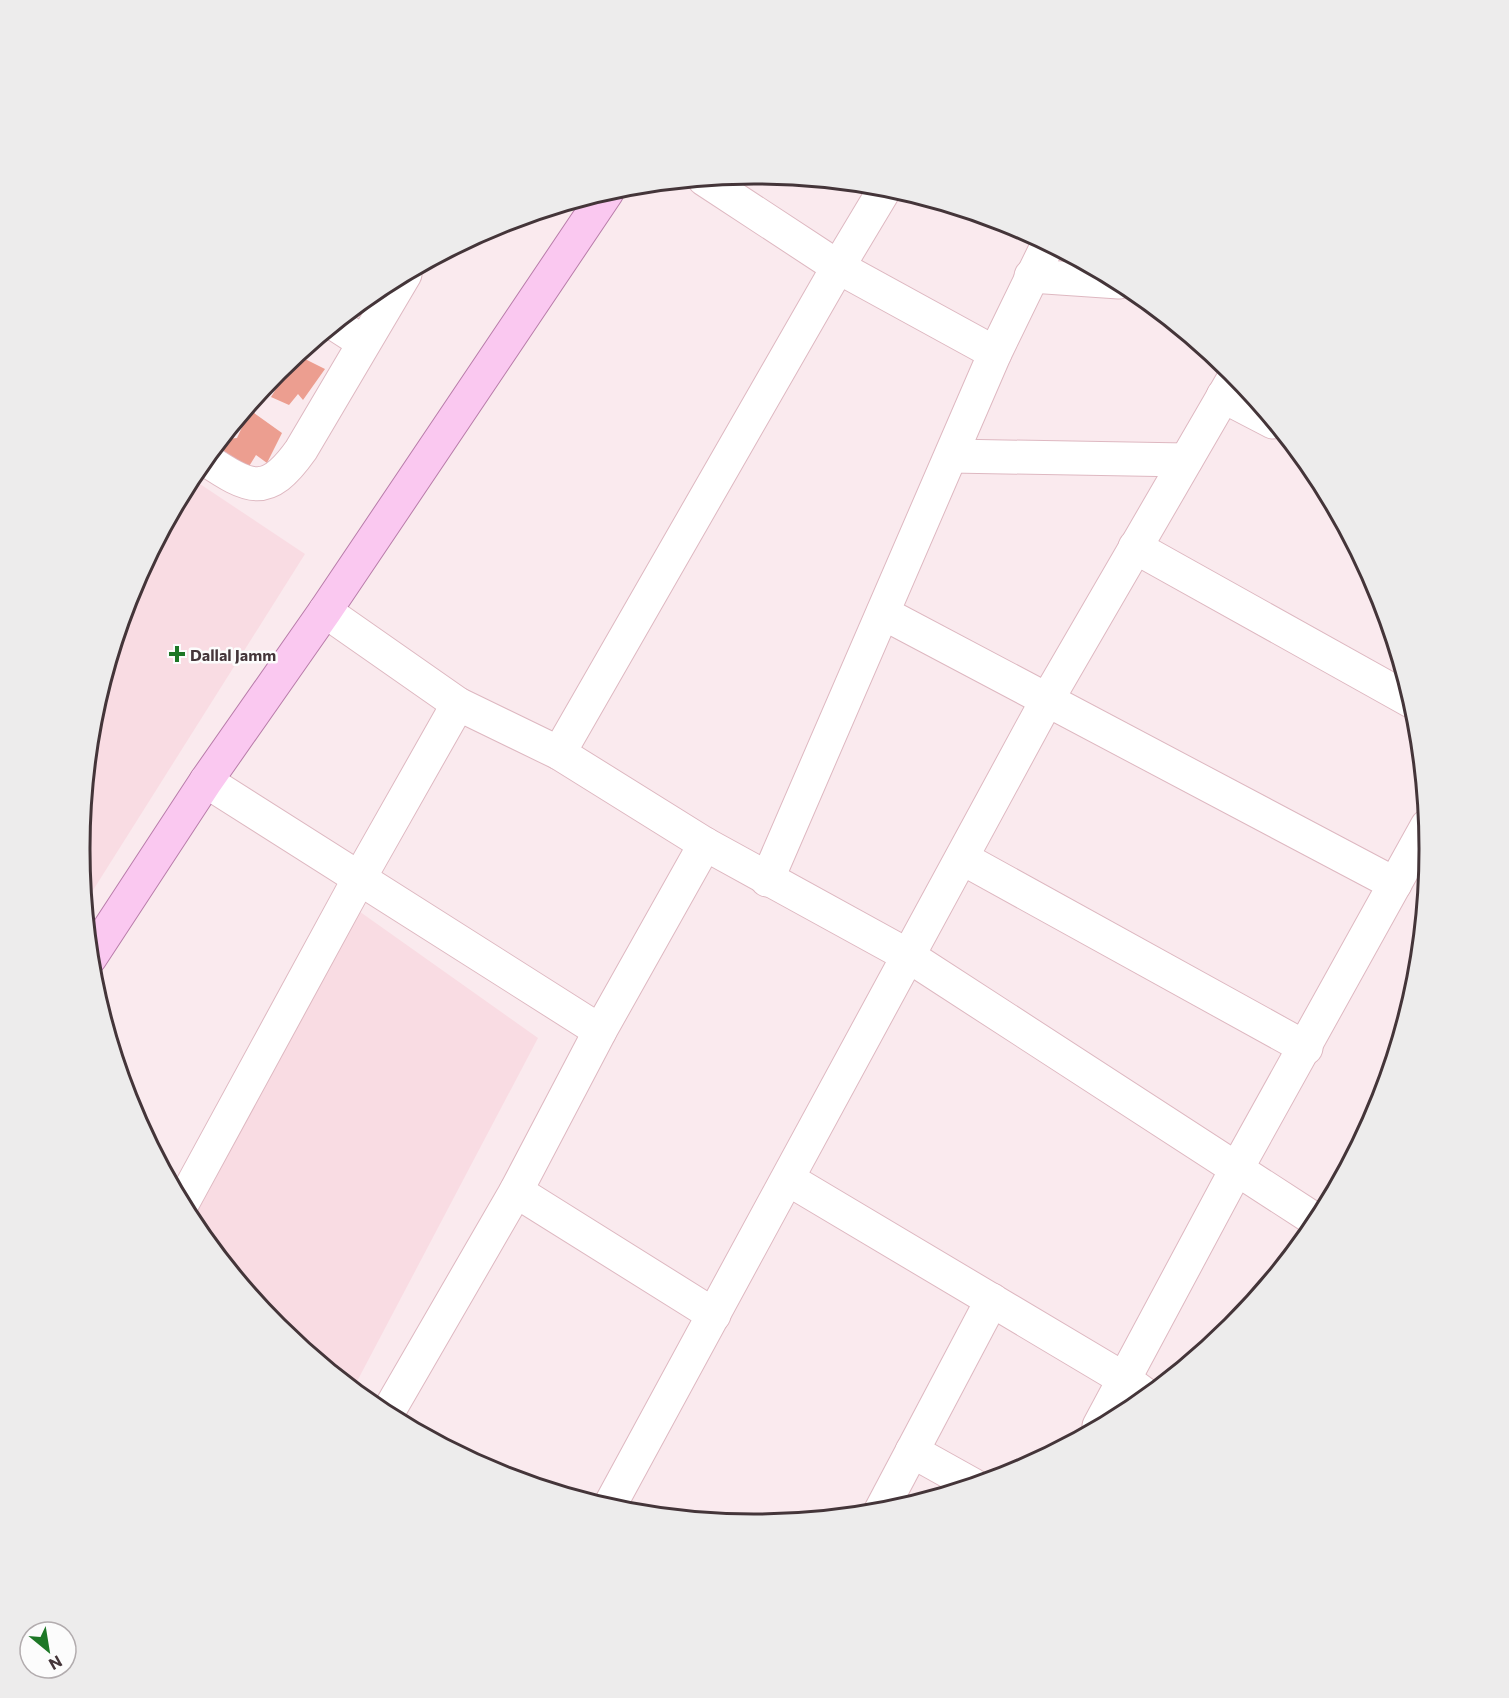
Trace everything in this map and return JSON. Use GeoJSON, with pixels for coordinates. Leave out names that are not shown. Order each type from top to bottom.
{"type":"FeatureCollection","features":[{"type":"Feature","properties":{"kind":"main road"},"geometry":{"type":"LineString","coordinates":[[98,946],[206,781],[325,611],[600,203]]}},
{"type":"Feature","properties":{"kind":"street"},"geometry":{"type":"LineString","coordinates":[[715,186],[838,267],[995,353]]}},
{"type":"Feature","properties":{"kind":"street"},"geometry":{"type":"LineString","coordinates":[[559,753],[880,196]]}},
{"type":"Feature","properties":{"kind":"street"},"geometry":{"type":"LineString","coordinates":[[767,879],[995,353],[1044,251]]}},
{"type":"Feature","properties":{"kind":"street"},"geometry":{"type":"LineString","coordinates":[[1031,276],[1098,281]]}},
{"type":"Feature","properties":{"kind":"street"},"geometry":{"type":"LineString","coordinates":[[213,464],[242,482],[253,484],[274,481],[286,471],[302,450],[395,290]]}},
{"type":"Feature","properties":{"kind":"street"},"geometry":{"type":"LineString","coordinates":[[342,328],[363,342]]}},
{"type":"Feature","properties":{"kind":"street"},"geometry":{"type":"LineString","coordinates":[[614,1498],[1047,700],[1229,386]]}},
{"type":"Feature","properties":{"kind":"street"},"geometry":{"type":"LineString","coordinates":[[952,456],[1186,460]]}},
{"type":"Feature","properties":{"kind":"street"},"geometry":{"type":"LineString","coordinates":[[1135,548],[1400,694]]}},
{"type":"Feature","properties":{"kind":"street"},"geometry":{"type":"LineString","coordinates":[[325,611],[458,704],[559,753],[705,844],[907,955],[1308,1216]]}},
{"type":"Feature","properties":{"kind":"street"},"geometry":{"type":"LineString","coordinates":[[883,613],[1395,884]]}},
{"type":"Feature","properties":{"kind":"street"},"geometry":{"type":"LineString","coordinates":[[187,1194],[360,877],[458,704]]}},
{"type":"Feature","properties":{"kind":"street"},"geometry":{"type":"LineString","coordinates":[[206,781],[600,1031]]}},
{"type":"Feature","properties":{"kind":"street"},"geometry":{"type":"LineString","coordinates":[[1119,1405],[1135,1388],[1236,1170],[1306,1048],[1419,841]]}},
{"type":"Feature","properties":{"kind":"street"},"geometry":{"type":"LineString","coordinates":[[392,1406],[516,1191],[600,1031],[705,844]]}},
{"type":"Feature","properties":{"kind":"street"},"geometry":{"type":"LineString","coordinates":[[962,858],[1306,1048]]}},
{"type":"Feature","properties":{"kind":"street"},"geometry":{"type":"LineString","coordinates":[[788,1179],[1135,1388]]}},
{"type":"Feature","properties":{"kind":"street"},"geometry":{"type":"LineString","coordinates":[[516,1191],[714,1315]]}},
{"type":"Feature","properties":{"kind":"street"},"geometry":{"type":"LineString","coordinates":[[886,1501],[992,1300]]}},
{"type":"Feature","properties":{"kind":"street"},"geometry":{"type":"LineString","coordinates":[[912,1451],[964,1479]]}},
{"type":"Feature","properties":{"kind":"shaded area","name":"Dallal Jamm"},"geometry":{"type":"Polygon","coordinates":[[[200,484],[305,554],[91,893],[91,806],[103,719],[113,677],[125,635],[141,595],[179,517],[200,484]]]}},
{"type":"Feature","properties":{"kind":"shaded area"},"geometry":{"type":"Polygon","coordinates":[[[356,909],[538,1038],[357,1381],[316,1349],[255,1287],[227,1254],[195,1206],[356,909]]]}},
{"type":"Feature","properties":{"kind":"building"},"geometry":{"type":"Polygon","coordinates":[[[305,359],[325,369],[303,400],[298,394],[289,405],[271,397],[277,388],[305,359]]]}},
{"type":"Feature","properties":{"kind":"building"},"geometry":{"type":"Polygon","coordinates":[[[254,413],[282,433],[267,463],[256,455],[248,468],[223,450],[232,439],[237,438],[243,425],[254,413]]]}},
{"type":"Feature","properties":{"kind":"place","name":"Dallal Jamm"},"geometry":{"type":"Point","coordinates":[177,654]}}]}
